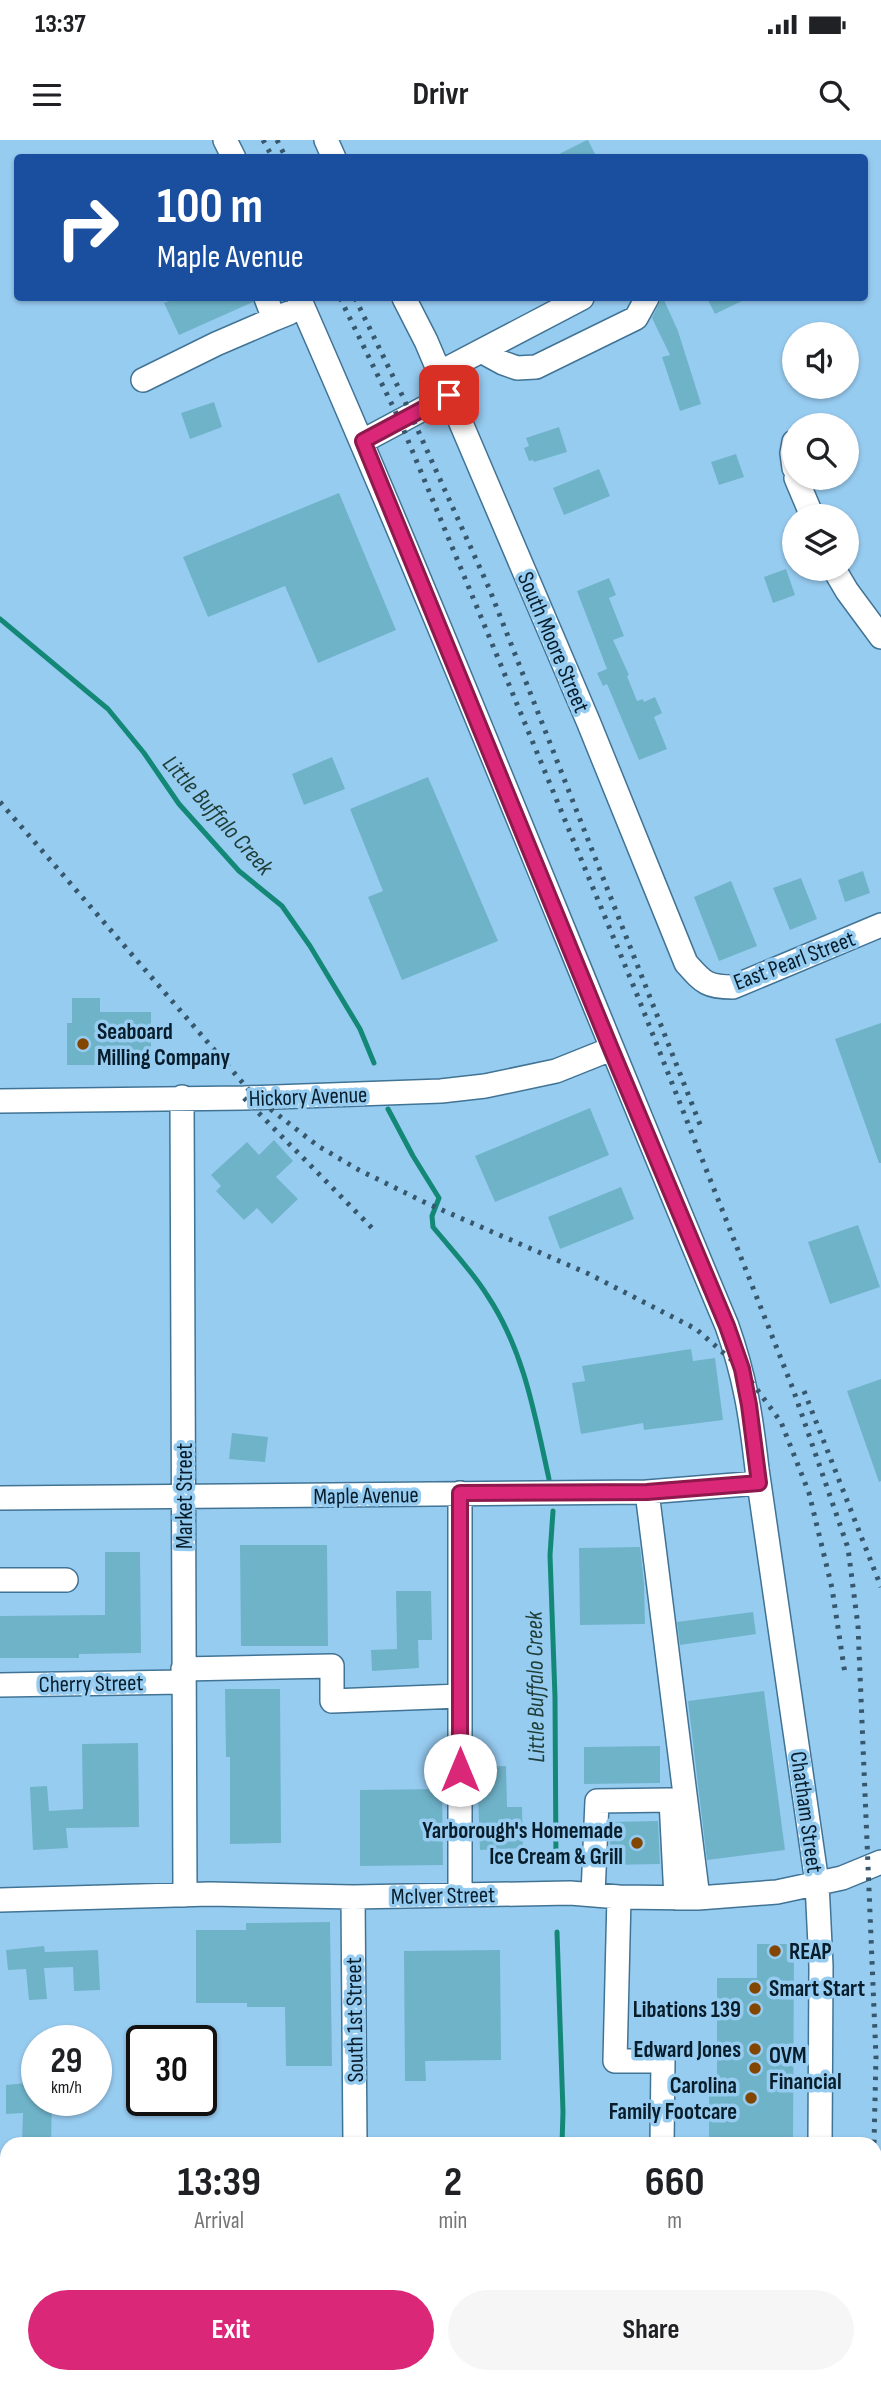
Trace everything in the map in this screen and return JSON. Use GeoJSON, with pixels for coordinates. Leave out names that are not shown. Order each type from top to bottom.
{"type":"FeatureCollection","features":[{"type":"Feature","properties":{"kind":"street"},"geometry":{"type":"LineString","coordinates":[[266,301],[275,319]]}},
{"type":"Feature","properties":{"kind":"street","name":"South Moore Street"},"geometry":{"type":"LineString","coordinates":[[405,301],[449,395],[588,721],[686,963],[706,983]]}},
{"type":"Feature","properties":{"kind":"street"},"geometry":{"type":"LineString","coordinates":[[439,373],[576,301]]}},
{"type":"Feature","properties":{"kind":"street"},"geometry":{"type":"LineString","coordinates":[[481,351],[517,369],[536,367],[636,318],[645,301]]}},
{"type":"Feature","properties":{"kind":"street"},"geometry":{"type":"LineString","coordinates":[[143,380],[275,319],[301,302]]}},
{"type":"Feature","properties":{"kind":"street","name":"Chatham Street"},"geometry":{"type":"LineString","coordinates":[[301,302],[363,441],[731,1336],[742,1369],[817,1883],[821,1966],[820,2137]]}},
{"type":"Feature","properties":{"kind":"street"},"geometry":{"type":"LineString","coordinates":[[363,441],[449,395]]}},
{"type":"Feature","properties":{"kind":"street"},"geometry":{"type":"LineString","coordinates":[[841,581],[881,637]]}},
{"type":"Feature","properties":{"kind":"street","name":"East Pearl Street"},"geometry":{"type":"LineString","coordinates":[[706,983],[714,987],[733,987],[881,925]]}},
{"type":"Feature","properties":{"kind":"street","name":"Hickory Avenue"},"geometry":{"type":"LineString","coordinates":[[0,1101],[322,1096],[441,1091],[485,1086],[556,1071],[611,1049]]}},
{"type":"Feature","properties":{"kind":"street","name":"Market Street"},"geometry":{"type":"LineString","coordinates":[[182,1097],[185,1895]]}},
{"type":"Feature","properties":{"kind":"street","name":"Maple Avenue"},"geometry":{"type":"LineString","coordinates":[[0,1498],[647,1492],[758,1476]]}},
{"type":"Feature","properties":{"kind":"street"},"geometry":{"type":"LineString","coordinates":[[647,1492],[687,1898]]}},
{"type":"Feature","properties":{"kind":"street"},"geometry":{"type":"LineString","coordinates":[[460,1493],[460,1894]]}},
{"type":"Feature","properties":{"kind":"street"},"geometry":{"type":"LineString","coordinates":[[0,1580],[66,1580]]}},
{"type":"Feature","properties":{"kind":"street","name":"Cherry Street"},"geometry":{"type":"LineString","coordinates":[[0,1685],[332,1666],[332,1701],[460,1696]]}},
{"type":"Feature","properties":{"kind":"street"},"geometry":{"type":"LineString","coordinates":[[593,1894],[597,1801],[671,1800],[687,1898]]}},
{"type":"Feature","properties":{"kind":"street","name":"McIver Street"},"geometry":{"type":"LineString","coordinates":[[0,1900],[185,1895],[353,1897],[460,1894],[593,1894],[687,1898],[776,1892],[842,1878],[881,1863]]}},
{"type":"Feature","properties":{"kind":"street","name":"South 1st Street"},"geometry":{"type":"LineString","coordinates":[[353,1897],[355,2137]]}},
{"type":"Feature","properties":{"kind":"street"},"geometry":{"type":"LineString","coordinates":[[619,1897],[615,2060],[663,2061],[662,2137]]}},
{"type":"Feature","properties":{"kind":"building"},"geometry":{"type":"Polygon","coordinates":[[[587,140],[595,154],[559,154],[587,140]]]}},
{"type":"Feature","properties":{"kind":"building"},"geometry":{"type":"Polygon","coordinates":[[[170,301],[253,302],[179,335],[164,303],[170,301]]]}},
{"type":"Feature","properties":{"kind":"building"},"geometry":{"type":"Polygon","coordinates":[[[660,301],[664,301],[678,331],[701,404],[680,411],[662,357],[670,355],[652,318],[660,301]]]}},
{"type":"Feature","properties":{"kind":"building"},"geometry":{"type":"Polygon","coordinates":[[[708,301],[742,301],[715,314],[708,301]]]}},
{"type":"Feature","properties":{"kind":"building"},"geometry":{"type":"Polygon","coordinates":[[[214,402],[222,427],[190,439],[181,413],[214,402]]]}},
{"type":"Feature","properties":{"kind":"building"},"geometry":{"type":"Polygon","coordinates":[[[559,427],[567,452],[534,462],[529,461],[524,448],[529,446],[526,438],[559,427]]]}},
{"type":"Feature","properties":{"kind":"building"},"geometry":{"type":"Polygon","coordinates":[[[736,454],[744,477],[719,485],[711,462],[736,454]]]}},
{"type":"Feature","properties":{"kind":"building"},"geometry":{"type":"Polygon","coordinates":[[[599,469],[610,496],[564,515],[553,488],[599,469]]]}},
{"type":"Feature","properties":{"kind":"building"},"geometry":{"type":"Polygon","coordinates":[[[339,493],[396,630],[318,663],[285,586],[208,617],[183,557],[339,493]]]}},
{"type":"Feature","properties":{"kind":"building"},"geometry":{"type":"Polygon","coordinates":[[[782,570],[782,581],[790,581],[795,595],[773,603],[764,577],[782,570]]]}},
{"type":"Feature","properties":{"kind":"building"},"geometry":{"type":"Polygon","coordinates":[[[609,578],[616,595],[609,598],[624,636],[613,640],[629,675],[627,676],[637,701],[643,699],[644,702],[655,697],[662,713],[654,717],[667,749],[639,760],[607,684],[603,686],[597,673],[607,669],[577,591],[609,578]]]}},
{"type":"Feature","properties":{"kind":"building"},"geometry":{"type":"Polygon","coordinates":[[[332,757],[345,789],[304,805],[292,774],[332,757]]]}},
{"type":"Feature","properties":{"kind":"building"},"geometry":{"type":"Polygon","coordinates":[[[428,777],[498,941],[402,980],[368,897],[383,891],[350,809],[428,777]]]}},
{"type":"Feature","properties":{"kind":"building"},"geometry":{"type":"Polygon","coordinates":[[[863,871],[870,893],[845,902],[838,880],[863,871]]]}},
{"type":"Feature","properties":{"kind":"building"},"geometry":{"type":"Polygon","coordinates":[[[801,878],[817,919],[790,930],[773,888],[801,878]]]}},
{"type":"Feature","properties":{"kind":"building"},"geometry":{"type":"Polygon","coordinates":[[[731,881],[757,946],[719,961],[694,897],[731,881]]]}},
{"type":"Feature","properties":{"kind":"building"},"geometry":{"type":"Polygon","coordinates":[[[72,998],[100,998],[100,1012],[151,1012],[151,1068],[67,1065],[67,1023],[72,1023],[72,998]]]}},
{"type":"Feature","properties":{"kind":"building"},"geometry":{"type":"Polygon","coordinates":[[[881,1023],[881,1163],[879,1163],[835,1039],[881,1023]]]}},
{"type":"Feature","properties":{"kind":"building"},"geometry":{"type":"Polygon","coordinates":[[[590,1108],[609,1155],[495,1202],[475,1156],[590,1108]]]}},
{"type":"Feature","properties":{"kind":"building"},"geometry":{"type":"Polygon","coordinates":[[[274,1140],[293,1161],[276,1177],[298,1199],[272,1224],[257,1208],[244,1220],[216,1191],[221,1186],[211,1175],[247,1142],[259,1155],[274,1140]]]}},
{"type":"Feature","properties":{"kind":"building"},"geometry":{"type":"Polygon","coordinates":[[[621,1187],[634,1219],[560,1249],[548,1217],[621,1187]]]}},
{"type":"Feature","properties":{"kind":"building"},"geometry":{"type":"Polygon","coordinates":[[[858,1225],[880,1287],[830,1304],[808,1242],[858,1225]]]}},
{"type":"Feature","properties":{"kind":"building"},"geometry":{"type":"Polygon","coordinates":[[[691,1349],[693,1361],[715,1358],[723,1420],[644,1430],[643,1423],[581,1434],[572,1383],[585,1381],[582,1366],[691,1349]]]}},
{"type":"Feature","properties":{"kind":"building"},"geometry":{"type":"Polygon","coordinates":[[[881,1379],[881,1481],[879,1482],[847,1391],[881,1379]]]}},
{"type":"Feature","properties":{"kind":"building"},"geometry":{"type":"Polygon","coordinates":[[[232,1433],[268,1437],[265,1462],[229,1459],[232,1433]]]}},
{"type":"Feature","properties":{"kind":"building"},"geometry":{"type":"Polygon","coordinates":[[[240,1545],[327,1545],[328,1646],[241,1646],[240,1545]]]}},
{"type":"Feature","properties":{"kind":"building"},"geometry":{"type":"Polygon","coordinates":[[[640,1547],[645,1624],[580,1625],[579,1548],[640,1547]]]}},
{"type":"Feature","properties":{"kind":"building"},"geometry":{"type":"Polygon","coordinates":[[[105,1552],[140,1552],[141,1653],[79,1654],[79,1658],[0,1658],[0,1616],[105,1615],[105,1552]]]}},
{"type":"Feature","properties":{"kind":"building"},"geometry":{"type":"Polygon","coordinates":[[[396,1591],[431,1591],[432,1640],[418,1640],[419,1668],[372,1671],[371,1650],[397,1649],[396,1591]]]}},
{"type":"Feature","properties":{"kind":"building"},"geometry":{"type":"Polygon","coordinates":[[[753,1612],[756,1634],[680,1645],[677,1622],[753,1612]]]}},
{"type":"Feature","properties":{"kind":"building"},"geometry":{"type":"Polygon","coordinates":[[[225,1689],[280,1689],[281,1843],[230,1844],[230,1757],[226,1757],[225,1689]]]}},
{"type":"Feature","properties":{"kind":"building"},"geometry":{"type":"Polygon","coordinates":[[[764,1691],[785,1850],[707,1860],[688,1701],[764,1691]]]}},
{"type":"Feature","properties":{"kind":"building"},"geometry":{"type":"Polygon","coordinates":[[[138,1743],[139,1827],[66,1828],[68,1848],[33,1850],[30,1787],[47,1786],[49,1811],[83,1809],[82,1744],[138,1743]]]}},
{"type":"Feature","properties":{"kind":"building"},"geometry":{"type":"Polygon","coordinates":[[[660,1746],[660,1783],[584,1784],[584,1747],[660,1746]]]}},
{"type":"Feature","properties":{"kind":"building"},"geometry":{"type":"Polygon","coordinates":[[[506,1766],[507,1807],[522,1807],[523,1848],[480,1850],[477,1767],[506,1766]]]}},
{"type":"Feature","properties":{"kind":"building"},"geometry":{"type":"Polygon","coordinates":[[[442,1789],[443,1865],[360,1866],[360,1790],[442,1789]]]}},
{"type":"Feature","properties":{"kind":"building","name":"Yarborough's Homemade Ice Cream & Grill"},"geometry":{"type":"Polygon","coordinates":[[[658,1821],[660,1864],[610,1865],[610,1822],[658,1821]]]}},
{"type":"Feature","properties":{"kind":"building"},"geometry":{"type":"Polygon","coordinates":[[[330,1922],[332,2066],[286,2066],[285,2007],[247,2007],[247,2003],[196,2003],[196,1930],[246,1930],[246,1923],[330,1922]]]}},
{"type":"Feature","properties":{"kind":"building"},"geometry":{"type":"Polygon","coordinates":[[[757,1944],[794,1944],[793,2137],[709,2137],[709,2077],[717,2077],[717,1978],[757,1978],[757,1944]]]}},
{"type":"Feature","properties":{"kind":"building"},"geometry":{"type":"Polygon","coordinates":[[[44,1946],[45,1952],[98,1950],[100,1990],[74,1991],[73,1967],[44,1968],[47,1999],[29,2000],[26,1969],[8,1970],[6,1950],[44,1946]]]}},
{"type":"Feature","properties":{"kind":"building"},"geometry":{"type":"Polygon","coordinates":[[[500,1950],[501,2060],[425,2061],[426,2081],[405,2081],[404,1951],[500,1950]]]}},
{"type":"Feature","properties":{"kind":"building"},"geometry":{"type":"Polygon","coordinates":[[[21,2084],[21,2113],[6,2114],[6,2085],[21,2084]]]}},
{"type":"Feature","properties":{"kind":"building"},"geometry":{"type":"Polygon","coordinates":[[[23,2116],[52,2116],[51,2137],[22,2137],[23,2116]]]}},
{"type":"Feature","properties":{"kind":"waterway","name":"Little Buffalo Creek"},"geometry":{"type":"LineString","coordinates":[[0,619],[108,709],[144,753],[179,804],[239,871],[282,906],[310,946],[360,1029],[374,1063]]}},
{"type":"Feature","properties":{"kind":"waterway","name":"Little Buffalo Creek"},"geometry":{"type":"LineString","coordinates":[[388,1109],[439,1198],[432,1216],[433,1227],[481,1286],[510,1338],[527,1384],[549,1479]]}},
{"type":"Feature","properties":{"kind":"waterway","name":"Little Buffalo Creek"},"geometry":{"type":"LineString","coordinates":[[553,1511],[550,1555],[555,1697],[556,1863]]}},
{"type":"Feature","properties":{"kind":"waterway","name":"Little Buffalo Creek"},"geometry":{"type":"LineString","coordinates":[[557,1932],[562,2137]]}},
{"type":"Feature","properties":{"kind":"railway"},"geometry":{"type":"LineString","coordinates":[[263,140],[271,154]]}},
{"type":"Feature","properties":{"kind":"railway"},"geometry":{"type":"LineString","coordinates":[[277,140],[284,154]]}},
{"type":"Feature","properties":{"kind":"railway"},"geometry":{"type":"LineString","coordinates":[[341,301],[400,421],[636,992],[793,1389],[848,1548],[858,1626],[876,2057],[874,2137]]}},
{"type":"Feature","properties":{"kind":"railway"},"geometry":{"type":"LineString","coordinates":[[356,301],[489,588],[701,1127]]}},
{"type":"Feature","properties":{"kind":"railway"},"geometry":{"type":"LineString","coordinates":[[0,802],[255,1097],[318,1146],[426,1203],[589,1274],[696,1329],[742,1369],[781,1422],[809,1493],[832,1588],[845,1674]]}},
{"type":"Feature","properties":{"kind":"railway"},"geometry":{"type":"LineString","coordinates":[[244,1098],[373,1229]]}},
{"type":"Feature","properties":{"kind":"railway"},"geometry":{"type":"LineString","coordinates":[[804,1391],[881,1587]]}},
{"type":"Feature","properties":{"kind":"place","name":"Seaboard Milling Company"},"geometry":{"type":"Point","coordinates":[83,1044]}},
{"type":"Feature","properties":{"kind":"place","name":"Yarborough's Homemade Ice Cream & Grill"},"geometry":{"type":"Point","coordinates":[637,1843]}},
{"type":"Feature","properties":{"kind":"place","name":"REAP"},"geometry":{"type":"Point","coordinates":[775,1951]}},
{"type":"Feature","properties":{"kind":"place","name":"Smart Start"},"geometry":{"type":"Point","coordinates":[755,1988]}},
{"type":"Feature","properties":{"kind":"place","name":"Libations 139"},"geometry":{"type":"Point","coordinates":[755,2009]}},
{"type":"Feature","properties":{"kind":"place","name":"Edward Jones"},"geometry":{"type":"Point","coordinates":[755,2049]}},
{"type":"Feature","properties":{"kind":"place","name":"OVM Financial"},"geometry":{"type":"Point","coordinates":[755,2068]}},
{"type":"Feature","properties":{"kind":"place","name":"Carolina Family Footcare"},"geometry":{"type":"Point","coordinates":[751,2098]}},
{"type":"Feature","properties":{"kind":"route"},"geometry":{"type":"LineString","coordinates":[[449,395],[363,441],[727,1326],[742,1369],[759,1483],[647,1492],[460,1493],[460,1770]]}}]}
